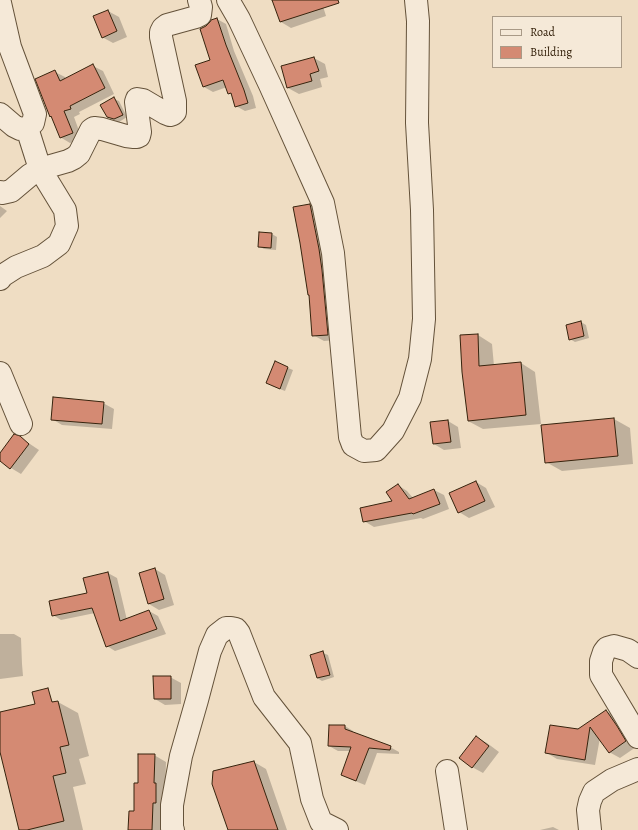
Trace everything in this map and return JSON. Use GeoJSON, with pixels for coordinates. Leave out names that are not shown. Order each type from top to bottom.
{"type":"FeatureCollection","features":[{"type":"Feature","properties":{"kind":"street"},"geometry":{"type":"LineString","coordinates":[[0,192],[11,192],[30,175],[40,169],[74,158],[79,154],[91,130],[94,128],[126,136],[139,136],[140,123],[136,102],[137,99],[143,100],[165,113],[170,115],[173,114],[175,112],[174,96],[161,32],[167,25],[200,15],[201,7],[199,0]]}},
{"type":"Feature","properties":{"kind":"street"},"geometry":{"type":"LineString","coordinates":[[228,0],[239,19],[270,85],[323,204],[333,253],[350,437],[353,445],[364,451],[376,450],[393,430],[410,398],[420,359],[424,319],[422,210],[417,123],[418,21],[416,0]]}},
{"type":"Feature","properties":{"kind":"street"},"geometry":{"type":"LineString","coordinates":[[0,3],[10,47],[35,114],[33,123],[27,128],[20,129],[0,114]]}},
{"type":"Feature","properties":{"kind":"street"},"geometry":{"type":"LineString","coordinates":[[0,279],[16,267],[43,256],[59,244],[67,226],[65,210],[40,169],[27,128]]}},
{"type":"Feature","properties":{"kind":"street"},"geometry":{"type":"LineString","coordinates":[[0,373],[21,424]]}},
{"type":"Feature","properties":{"kind":"street"},"geometry":{"type":"LineString","coordinates":[[173,830],[172,805],[181,756],[210,651],[218,635],[226,628],[231,628],[236,629],[239,633],[264,697],[300,743],[312,799],[321,822],[337,830]]}},
{"type":"Feature","properties":{"kind":"street"},"geometry":{"type":"LineString","coordinates":[[638,657],[628,650],[614,646],[607,648],[601,661],[601,675],[638,737]]}},
{"type":"Feature","properties":{"kind":"street"},"geometry":{"type":"LineString","coordinates":[[590,830],[588,810],[594,792],[612,780],[638,769]]}},
{"type":"Feature","properties":{"kind":"street"},"geometry":{"type":"LineString","coordinates":[[447,771],[456,830]]}},
{"type":"Feature","properties":{"kind":"building"},"geometry":{"type":"Polygon","coordinates":[[[272,0],[338,0],[339,3],[280,22],[272,0]]]}},
{"type":"Feature","properties":{"kind":"building"},"geometry":{"type":"Polygon","coordinates":[[[108,10],[117,31],[102,38],[93,16],[108,10]]]}},
{"type":"Feature","properties":{"kind":"building"},"geometry":{"type":"Polygon","coordinates":[[[217,18],[248,103],[235,107],[231,93],[228,94],[223,80],[203,87],[195,65],[210,60],[200,29],[206,26],[211,20],[217,18]]]}},
{"type":"Feature","properties":{"kind":"building"},"geometry":{"type":"Polygon","coordinates":[[[314,57],[319,71],[310,74],[312,81],[287,88],[281,66],[314,57]]]}},
{"type":"Feature","properties":{"kind":"building"},"geometry":{"type":"Polygon","coordinates":[[[93,64],[105,88],[70,106],[71,109],[64,111],[73,133],[60,138],[35,79],[55,70],[60,81],[93,64]]]}},
{"type":"Feature","properties":{"kind":"building"},"geometry":{"type":"Polygon","coordinates":[[[114,97],[123,115],[114,119],[107,117],[100,105],[114,97]]]}},
{"type":"Feature","properties":{"kind":"building"},"geometry":{"type":"Polygon","coordinates":[[[310,204],[322,270],[328,335],[312,336],[309,295],[293,207],[310,204]]]}},
{"type":"Feature","properties":{"kind":"building"},"geometry":{"type":"Polygon","coordinates":[[[259,232],[272,233],[271,248],[258,247],[259,232]]]}},
{"type":"Feature","properties":{"kind":"building"},"geometry":{"type":"Polygon","coordinates":[[[581,321],[584,336],[569,340],[566,325],[581,321]]]}},
{"type":"Feature","properties":{"kind":"building"},"geometry":{"type":"Polygon","coordinates":[[[478,334],[479,366],[521,362],[526,415],[468,421],[462,372],[460,335],[478,334]]]}},
{"type":"Feature","properties":{"kind":"building"},"geometry":{"type":"Polygon","coordinates":[[[275,361],[288,367],[280,389],[266,383],[275,361]]]}},
{"type":"Feature","properties":{"kind":"building"},"geometry":{"type":"Polygon","coordinates":[[[53,397],[104,402],[102,424],[51,420],[53,397]]]}},
{"type":"Feature","properties":{"kind":"building"},"geometry":{"type":"Polygon","coordinates":[[[614,418],[618,456],[545,463],[541,425],[614,418]]]}},
{"type":"Feature","properties":{"kind":"building"},"geometry":{"type":"Polygon","coordinates":[[[448,420],[451,442],[433,444],[430,422],[448,420]]]}},
{"type":"Feature","properties":{"kind":"building"},"geometry":{"type":"Polygon","coordinates":[[[14,434],[20,436],[29,444],[10,469],[0,461],[0,453],[14,434]]]}},
{"type":"Feature","properties":{"kind":"building"},"geometry":{"type":"Polygon","coordinates":[[[476,481],[485,501],[458,513],[449,493],[476,481]]]}},
{"type":"Feature","properties":{"kind":"building"},"geometry":{"type":"Polygon","coordinates":[[[398,484],[409,499],[434,489],[440,504],[413,514],[363,522],[360,508],[392,501],[386,492],[398,484]]]}},
{"type":"Feature","properties":{"kind":"building"},"geometry":{"type":"Polygon","coordinates":[[[155,568],[164,599],[148,604],[139,573],[155,568]]]}},
{"type":"Feature","properties":{"kind":"building"},"geometry":{"type":"Polygon","coordinates":[[[108,572],[120,621],[149,610],[157,629],[106,647],[92,608],[52,616],[49,601],[87,593],[83,578],[108,572]]]}},
{"type":"Feature","properties":{"kind":"building"},"geometry":{"type":"Polygon","coordinates":[[[323,651],[330,675],[317,678],[310,655],[323,651]]]}},
{"type":"Feature","properties":{"kind":"building"},"geometry":{"type":"Polygon","coordinates":[[[153,676],[171,676],[171,699],[154,699],[153,676]]]}},
{"type":"Feature","properties":{"kind":"building"},"geometry":{"type":"Polygon","coordinates":[[[48,688],[52,702],[58,701],[69,745],[60,747],[66,773],[53,776],[64,821],[27,830],[19,830],[0,752],[0,712],[35,704],[32,692],[48,688]]]}},
{"type":"Feature","properties":{"kind":"building"},"geometry":{"type":"Polygon","coordinates":[[[606,710],[626,741],[609,753],[590,727],[585,760],[545,753],[550,725],[578,729],[606,710]]]}},
{"type":"Feature","properties":{"kind":"building"},"geometry":{"type":"Polygon","coordinates":[[[329,725],[345,725],[345,729],[391,746],[390,750],[369,748],[356,781],[341,775],[351,747],[328,746],[329,725]]]}},
{"type":"Feature","properties":{"kind":"building"},"geometry":{"type":"Polygon","coordinates":[[[476,736],[489,746],[472,768],[459,758],[476,736]]]}},
{"type":"Feature","properties":{"kind":"building"},"geometry":{"type":"Polygon","coordinates":[[[138,754],[155,754],[154,783],[156,783],[156,803],[153,803],[152,830],[128,830],[129,811],[134,811],[134,783],[138,783],[138,754]]]}},
{"type":"Feature","properties":{"kind":"building"},"geometry":{"type":"Polygon","coordinates":[[[254,761],[278,830],[228,830],[212,784],[213,771],[254,761]]]}}]}
